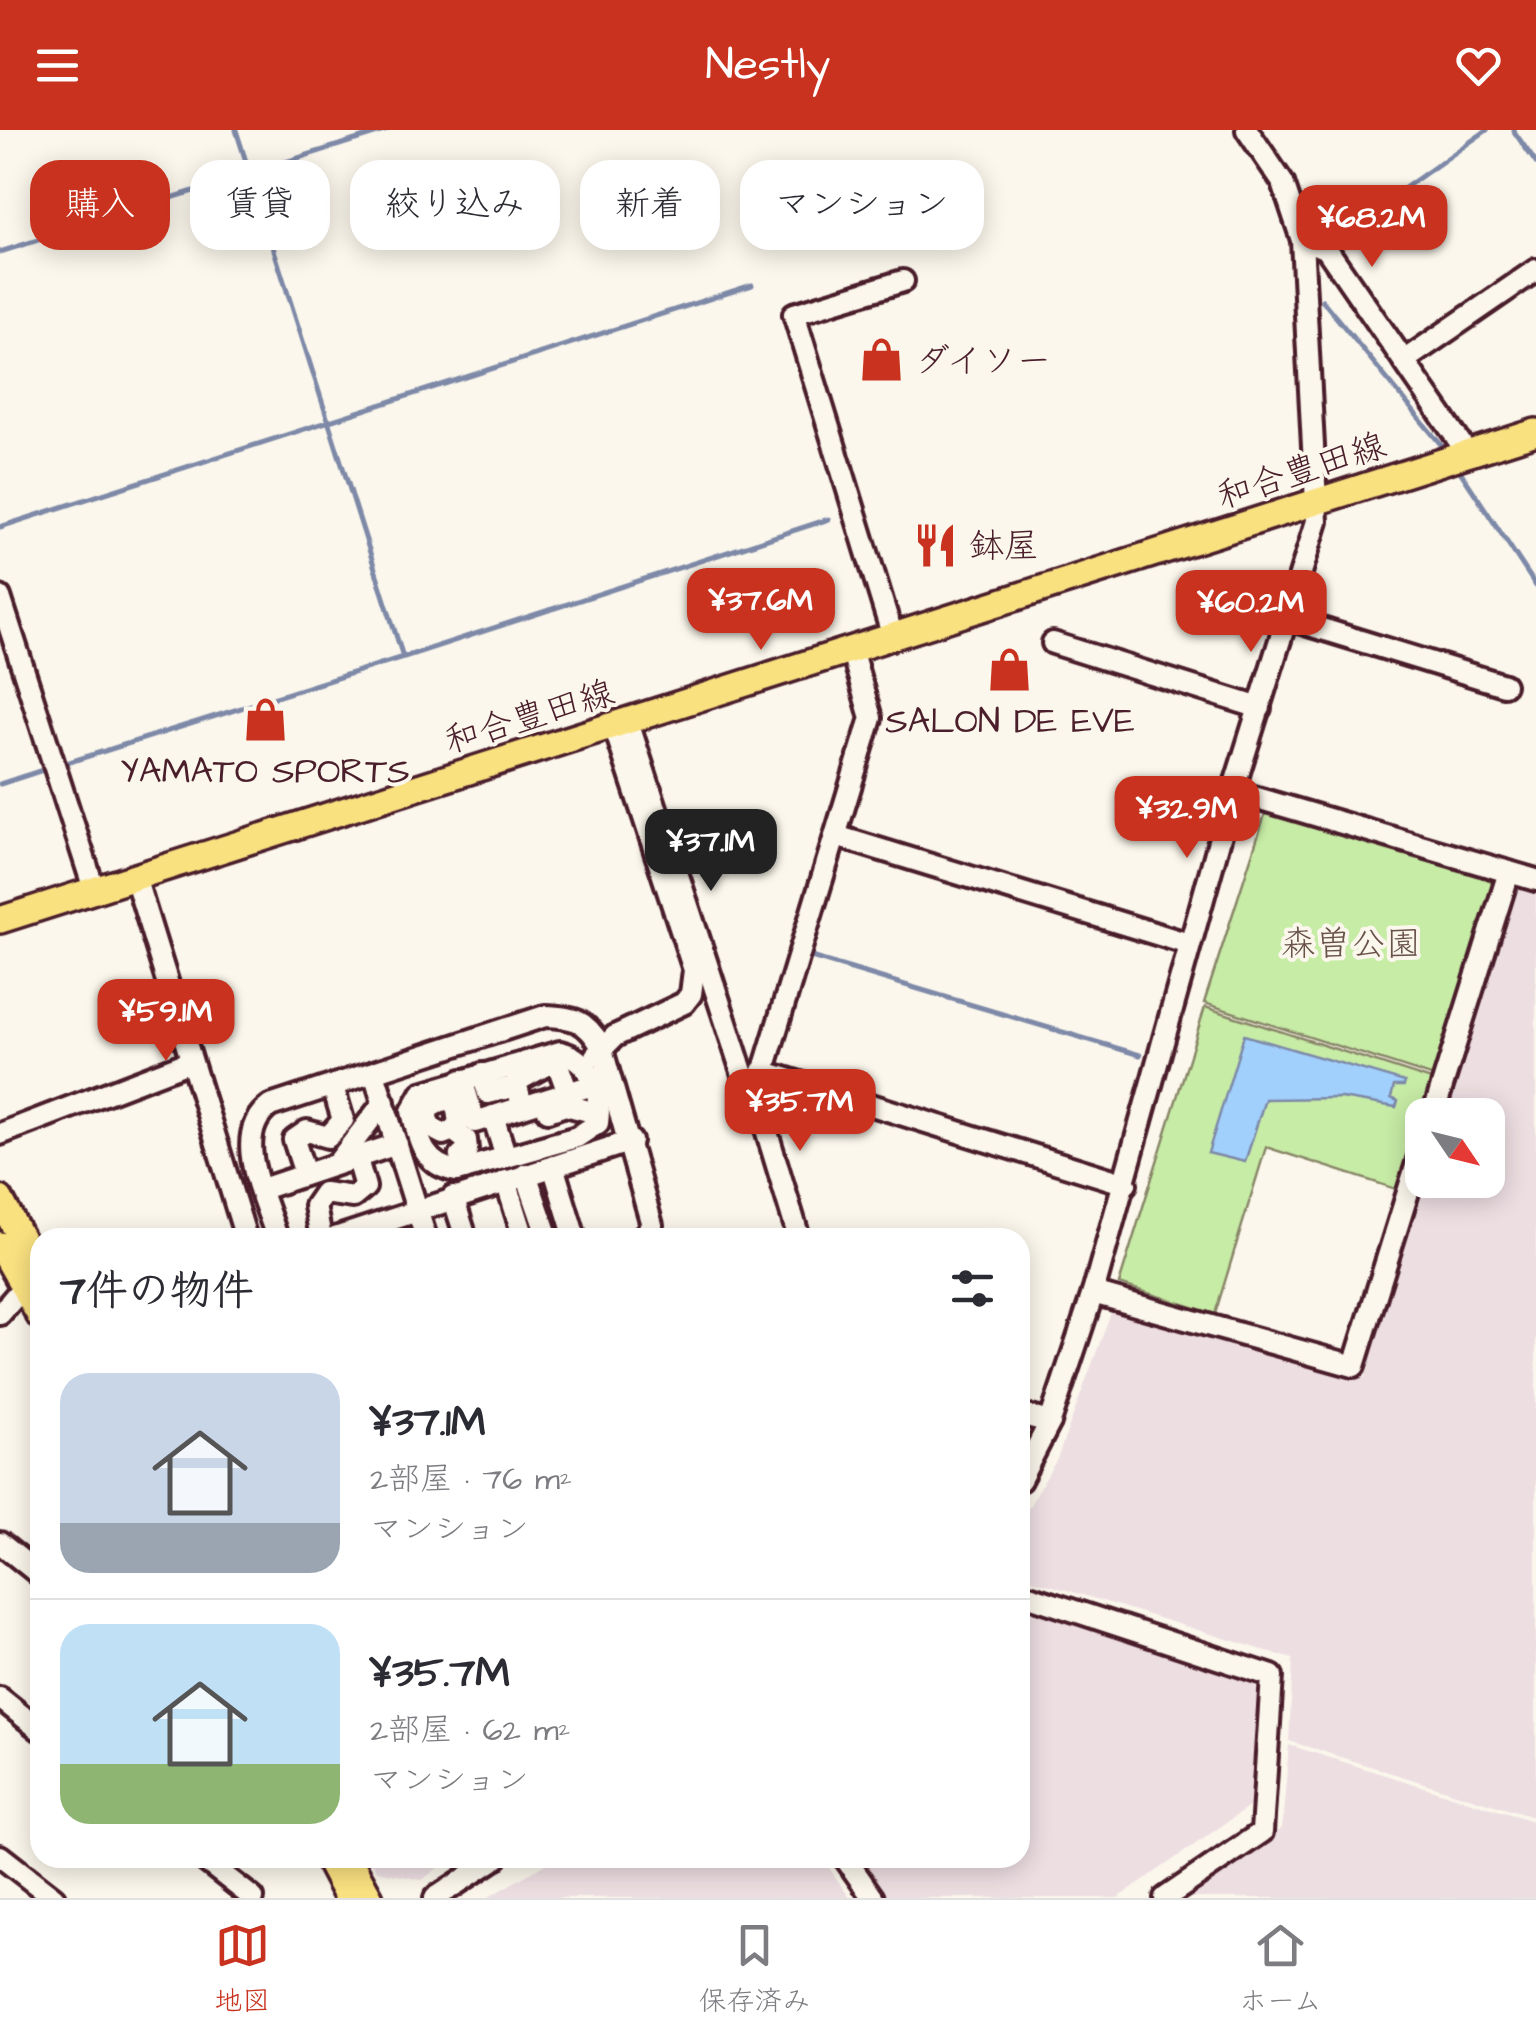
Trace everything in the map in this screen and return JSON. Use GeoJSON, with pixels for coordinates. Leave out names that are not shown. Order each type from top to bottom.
{"type":"FeatureCollection","features":[{"type":"Feature","properties":{"kind":"main road","name":"和合豊田線"},"geometry":{"type":"LineString","coordinates":[[0,920],[1536,432]]}},
{"type":"Feature","properties":{"kind":"main road"},"geometry":{"type":"LineString","coordinates":[[0,1198],[7,1254],[30,1274]]}},
{"type":"Feature","properties":{"kind":"main road"},"geometry":{"type":"LineString","coordinates":[[332,1868],[348,1898]]}},
{"type":"Feature","properties":{"kind":"main road"},"geometry":{"type":"LineString","coordinates":[[354,1868],[370,1898]]}},
{"type":"Feature","properties":{"kind":"street"},"geometry":{"type":"LineString","coordinates":[[1030,1461],[1050,1422],[1093,1293],[1189,944],[1316,522],[1302,240],[1283,184],[1246,130]]}},
{"type":"Feature","properties":{"kind":"street"},"geometry":{"type":"LineString","coordinates":[[1302,240],[1326,248],[1468,454]]}},
{"type":"Feature","properties":{"kind":"street"},"geometry":{"type":"LineString","coordinates":[[1406,360],[1536,270]]}},
{"type":"Feature","properties":{"kind":"street"},"geometry":{"type":"LineString","coordinates":[[893,637],[794,314],[904,281]]}},
{"type":"Feature","properties":{"kind":"street"},"geometry":{"type":"LineString","coordinates":[[0,597],[8,650],[94,890]]}},
{"type":"Feature","properties":{"kind":"street"},"geometry":{"type":"LineString","coordinates":[[1289,619],[1504,685]]}},
{"type":"Feature","properties":{"kind":"street"},"geometry":{"type":"LineString","coordinates":[[1052,643],[1260,708]]}},
{"type":"Feature","properties":{"kind":"street"},"geometry":{"type":"LineString","coordinates":[[796,1228],[756,1096],[870,718],[852,652]]}},
{"type":"Feature","properties":{"kind":"street"},"geometry":{"type":"LineString","coordinates":[[600,1046],[684,1003],[691,994],[694,970],[621,724]]}},
{"type":"Feature","properties":{"kind":"street"},"geometry":{"type":"LineString","coordinates":[[621,724],[748,1090],[756,1096]]}},
{"type":"Feature","properties":{"kind":"street"},"geometry":{"type":"LineString","coordinates":[[1234,791],[1536,880]]}},
{"type":"Feature","properties":{"kind":"street"},"geometry":{"type":"LineString","coordinates":[[836,836],[1189,944]]}},
{"type":"Feature","properties":{"kind":"street"},"geometry":{"type":"LineString","coordinates":[[1437,1098],[1509,872]]}},
{"type":"Feature","properties":{"kind":"street"},"geometry":{"type":"LineString","coordinates":[[135,877],[243,1228]]}},
{"type":"Feature","properties":{"kind":"street"},"geometry":{"type":"LineString","coordinates":[[274,1228],[249,1142],[259,1113],[270,1106],[545,1016],[574,1016],[590,1026],[600,1046],[631,1141],[649,1228]]}},
{"type":"Feature","properties":{"kind":"street"},"geometry":{"type":"LineString","coordinates":[[591,1092],[600,1046]]}},
{"type":"Feature","properties":{"kind":"street"},"geometry":{"type":"LineString","coordinates":[[421,1122],[466,1140],[468,1150],[486,1145],[577,1136],[598,1123],[591,1092],[574,1055],[560,1052],[422,1094],[412,1111],[421,1122],[427,1158],[442,1169],[486,1145],[591,1092]]}},
{"type":"Feature","properties":{"kind":"street"},"geometry":{"type":"LineString","coordinates":[[0,1134],[191,1061]]}},
{"type":"Feature","properties":{"kind":"street"},"geometry":{"type":"LineString","coordinates":[[512,1066],[521,1079],[552,1062],[560,1068],[568,1093]]}},
{"type":"Feature","properties":{"kind":"street"},"geometry":{"type":"LineString","coordinates":[[762,1071],[1126,1184]]}},
{"type":"Feature","properties":{"kind":"street"},"geometry":{"type":"LineString","coordinates":[[374,1073],[423,1228]]}},
{"type":"Feature","properties":{"kind":"street"},"geometry":{"type":"LineString","coordinates":[[472,1077],[486,1145]]}},
{"type":"Feature","properties":{"kind":"street"},"geometry":{"type":"LineString","coordinates":[[472,1077],[488,1094],[517,1086],[522,1107]]}},
{"type":"Feature","properties":{"kind":"street"},"geometry":{"type":"LineString","coordinates":[[305,1174],[294,1140],[307,1131],[328,1136],[343,1120],[333,1087]]}},
{"type":"Feature","properties":{"kind":"street"},"geometry":{"type":"LineString","coordinates":[[486,1145],[522,1107],[568,1093],[591,1092]]}},
{"type":"Feature","properties":{"kind":"street"},"geometry":{"type":"LineString","coordinates":[[421,1122],[427,1109],[445,1099],[456,1104],[459,1114],[448,1132]]}},
{"type":"Feature","properties":{"kind":"street"},"geometry":{"type":"LineString","coordinates":[[347,1159],[384,1102]]}},
{"type":"Feature","properties":{"kind":"street"},"geometry":{"type":"LineString","coordinates":[[378,1228],[418,1208],[631,1141]]}},
{"type":"Feature","properties":{"kind":"street"},"geometry":{"type":"LineString","coordinates":[[262,1189],[397,1144]]}},
{"type":"Feature","properties":{"kind":"street"},"geometry":{"type":"LineString","coordinates":[[319,1228],[315,1206],[324,1192],[353,1197],[365,1187],[347,1159]]}},
{"type":"Feature","properties":{"kind":"street"},"geometry":{"type":"LineString","coordinates":[[553,1166],[572,1228]]}},
{"type":"Feature","properties":{"kind":"street"},"geometry":{"type":"LineString","coordinates":[[516,1177],[522,1228]]}},
{"type":"Feature","properties":{"kind":"street"},"geometry":{"type":"LineString","coordinates":[[516,1177],[543,1228]]}},
{"type":"Feature","properties":{"kind":"street"},"geometry":{"type":"LineString","coordinates":[[453,1197],[463,1228]]}},
{"type":"Feature","properties":{"kind":"street"},"geometry":{"type":"LineString","coordinates":[[1093,1293],[1354,1366],[1406,1198]]}},
{"type":"Feature","properties":{"kind":"street"},"geometry":{"type":"LineString","coordinates":[[0,1314],[30,1281]]}},
{"type":"Feature","properties":{"kind":"street"},"geometry":{"type":"LineString","coordinates":[[1030,1417],[1050,1422]]}},
{"type":"Feature","properties":{"kind":"street"},"geometry":{"type":"LineString","coordinates":[[0,1544],[30,1567]]}},
{"type":"Feature","properties":{"kind":"street"},"geometry":{"type":"LineString","coordinates":[[1030,1596],[1272,1676],[1262,1832],[1166,1898]]}},
{"type":"Feature","properties":{"kind":"street"},"geometry":{"type":"LineString","coordinates":[[0,1698],[30,1722]]}},
{"type":"Feature","properties":{"kind":"street"},"geometry":{"type":"LineString","coordinates":[[0,1856],[54,1898]]}},
{"type":"Feature","properties":{"kind":"street"},"geometry":{"type":"LineString","coordinates":[[215,1868],[253,1898]]}},
{"type":"Feature","properties":{"kind":"street"},"geometry":{"type":"LineString","coordinates":[[436,1898],[481,1868]]}},
{"type":"Feature","properties":{"kind":"street"},"geometry":{"type":"LineString","coordinates":[[852,1868],[874,1898]]}},
{"type":"Feature","properties":{"kind":"shaded area"},"geometry":{"type":"Polygon","coordinates":[[[1521,880],[1536,884],[1536,1818],[1289,1741],[1293,1659],[1030,1579],[1030,1505],[1057,1459],[1112,1310],[1226,1343],[1228,1337],[1365,1378],[1420,1198],[1505,1198],[1505,1098],[1450,1098],[1514,887],[1521,880]]]}},
{"type":"Feature","properties":{"kind":"shaded area"},"geometry":{"type":"Polygon","coordinates":[[[1030,1609],[1242,1673],[1254,1682],[1261,1701],[1253,1804],[1118,1898],[888,1898],[867,1868],[1030,1868],[1030,1609]]]}},
{"type":"Feature","properties":{"kind":"shaded area"},"geometry":{"type":"Polygon","coordinates":[[[1289,1745],[1536,1822],[1536,1898],[1183,1898],[1282,1828],[1289,1745]]]}},
{"type":"Feature","properties":{"kind":"shaded area"},"geometry":{"type":"Polygon","coordinates":[[[375,1868],[438,1868],[422,1880],[375,1868]]]}},
{"type":"Feature","properties":{"kind":"shaded area"},"geometry":{"type":"Polygon","coordinates":[[[539,1868],[829,1868],[850,1898],[487,1898],[539,1868]]]}},
{"type":"Feature","properties":{"kind":"green space","name":"森曽公園"},"geometry":{"type":"Polygon","coordinates":[[[1275,812],[1488,878],[1493,885],[1437,1078],[1204,1003],[1265,814],[1275,812]]]}},
{"type":"Feature","properties":{"kind":"green space"},"geometry":{"type":"Polygon","coordinates":[[[1205,1007],[1438,1082],[1433,1098],[1405,1098],[1402,1191],[1266,1147],[1215,1314],[1119,1284],[1205,1007]]]}},
{"type":"Feature","properties":{"kind":"water"},"geometry":{"type":"Polygon","coordinates":[[[1244,1035],[1405,1082],[1404,1086],[1394,1086],[1391,1098],[1398,1101],[1396,1107],[1341,1098],[1265,1099],[1245,1162],[1208,1153],[1244,1035]]]}},
{"type":"Feature","properties":{"kind":"waterway"},"geometry":{"type":"LineString","coordinates":[[60,765],[403,657],[236,130]]}},
{"type":"Feature","properties":{"kind":"waterway"},"geometry":{"type":"LineString","coordinates":[[0,252],[387,130]]}},
{"type":"Feature","properties":{"kind":"waterway"},"geometry":{"type":"LineString","coordinates":[[1338,235],[1487,130]]}},
{"type":"Feature","properties":{"kind":"waterway"},"geometry":{"type":"LineString","coordinates":[[1513,130],[1536,163]]}},
{"type":"Feature","properties":{"kind":"waterway"},"geometry":{"type":"LineString","coordinates":[[0,527],[752,285]]}},
{"type":"Feature","properties":{"kind":"waterway"},"geometry":{"type":"LineString","coordinates":[[1322,300],[1447,452]]}},
{"type":"Feature","properties":{"kind":"waterway"},"geometry":{"type":"LineString","coordinates":[[1456,465],[1536,586]]}},
{"type":"Feature","properties":{"kind":"waterway"},"geometry":{"type":"LineString","coordinates":[[404,657],[829,519]]}},
{"type":"Feature","properties":{"kind":"waterway"},"geometry":{"type":"LineString","coordinates":[[0,784],[49,768]]}},
{"type":"Feature","properties":{"kind":"waterway"},"geometry":{"type":"LineString","coordinates":[[811,957],[1140,1055]]}},
{"type":"Feature","properties":{"kind":"place","name":"ダイソー"},"geometry":{"type":"Point","coordinates":[882,360]}},
{"type":"Feature","properties":{"kind":"place","name":"鉢屋"},"geometry":{"type":"Point","coordinates":[936,545]}},
{"type":"Feature","properties":{"kind":"place","name":"SALON DE EVE"},"geometry":{"type":"Point","coordinates":[1010,670]}},
{"type":"Feature","properties":{"kind":"place","name":"YAMATO SPORTS"},"geometry":{"type":"Point","coordinates":[265,720]}}]}
